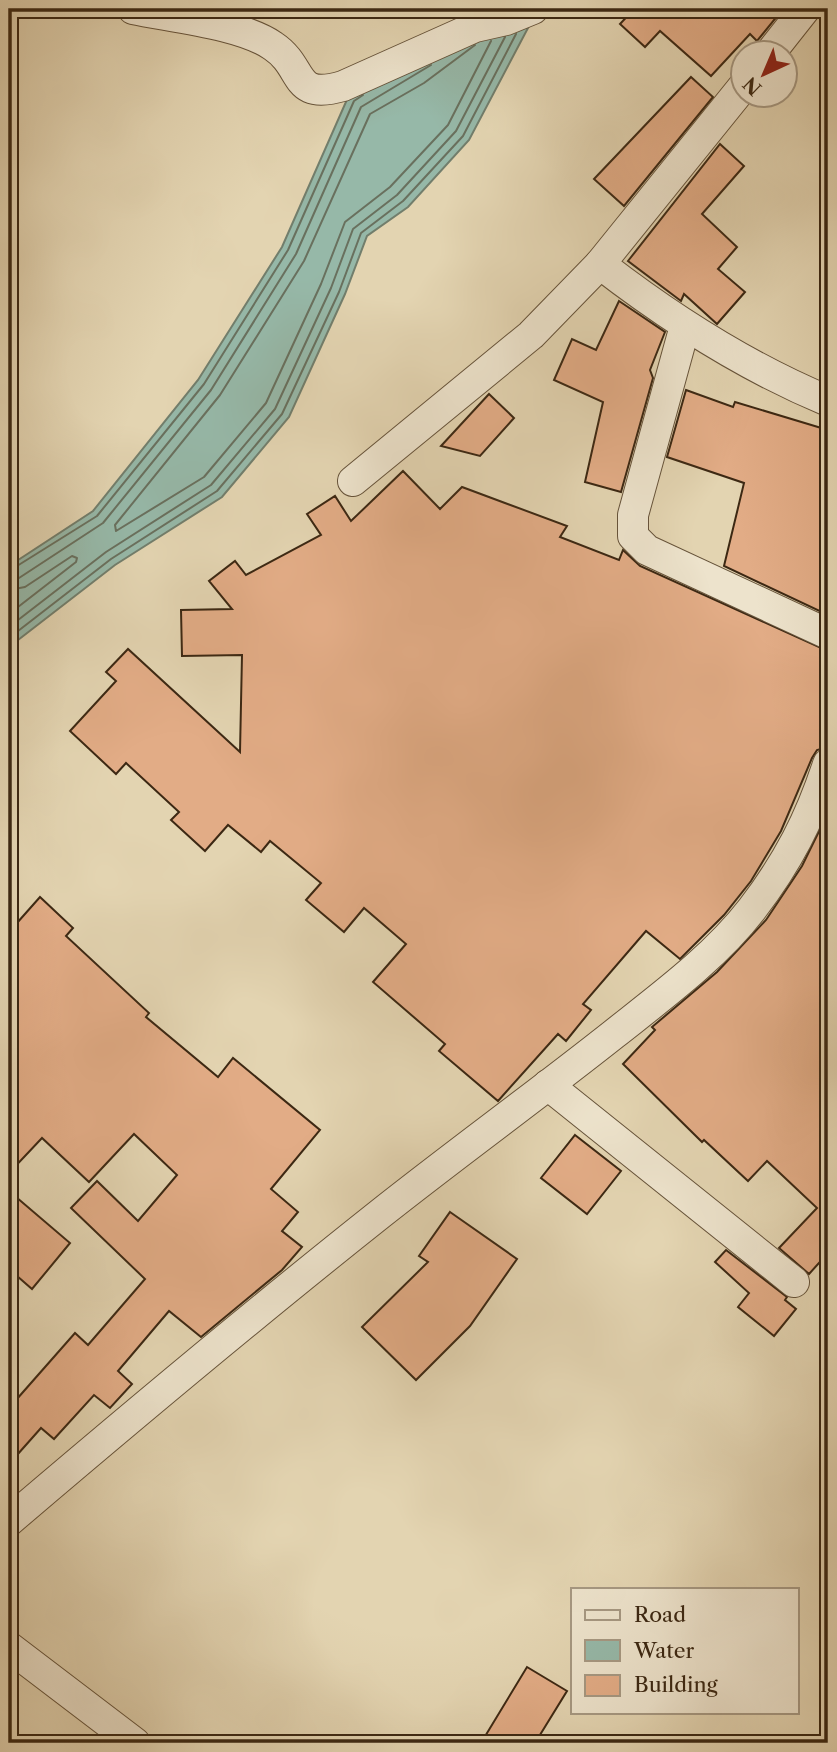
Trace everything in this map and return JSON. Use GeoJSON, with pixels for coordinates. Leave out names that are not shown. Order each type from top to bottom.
{"type":"FeatureCollection","features":[{"type":"Feature","properties":{"kind":"street"},"geometry":{"type":"LineString","coordinates":[[132,9],[250,34],[273,46],[285,56],[309,88],[321,93],[343,86],[475,27],[506,20],[533,9]]}},
{"type":"Feature","properties":{"kind":"street"},"geometry":{"type":"LineString","coordinates":[[782,38],[805,9]]}},
{"type":"Feature","properties":{"kind":"street"},"geometry":{"type":"LineString","coordinates":[[353,481],[531,335],[600,264],[728,106]]}},
{"type":"Feature","properties":{"kind":"street"},"geometry":{"type":"LineString","coordinates":[[600,264],[685,326],[771,377],[828,401]]}},
{"type":"Feature","properties":{"kind":"street"},"geometry":{"type":"LineString","coordinates":[[685,326],[633,515],[633,536],[647,550],[828,634]]}},
{"type":"Feature","properties":{"kind":"street"},"geometry":{"type":"LineString","coordinates":[[9,1521],[157,1395],[381,1214],[660,997],[715,948],[752,909],[793,850],[809,820],[828,764]]}},
{"type":"Feature","properties":{"kind":"street"},"geometry":{"type":"LineString","coordinates":[[548,1086],[794,1282]]}},
{"type":"Feature","properties":{"kind":"street"},"geometry":{"type":"LineString","coordinates":[[9,1647],[135,1743]]}},
{"type":"Feature","properties":{"kind":"water"},"geometry":{"type":"Polygon","coordinates":[[[480,9],[538,9],[469,140],[408,207],[367,236],[345,294],[289,417],[222,497],[115,565],[9,647],[9,566],[93,511],[198,380],[282,247],[349,95],[410,61],[480,9]]]}},
{"type":"Feature","properties":{"kind":"building"},"geometry":{"type":"Polygon","coordinates":[[[634,9],[783,9],[759,38],[754,38],[750,34],[746,38],[728,38],[728,58],[711,76],[660,31],[645,47],[620,24],[634,9]]]}},
{"type":"Feature","properties":{"kind":"building"},"geometry":{"type":"Polygon","coordinates":[[[691,77],[713,97],[624,206],[594,179],[691,77]]]}},
{"type":"Feature","properties":{"kind":"building"},"geometry":{"type":"Polygon","coordinates":[[[720,144],[744,166],[702,214],[737,247],[718,269],[745,292],[717,324],[684,294],[681,301],[628,261],[720,144]]]}},
{"type":"Feature","properties":{"kind":"building"},"geometry":{"type":"Polygon","coordinates":[[[619,301],[665,332],[650,370],[653,378],[621,492],[585,482],[603,402],[554,380],[572,339],[596,350],[619,301]]]}},
{"type":"Feature","properties":{"kind":"building"},"geometry":{"type":"Polygon","coordinates":[[[686,390],[733,407],[735,402],[828,430],[828,615],[724,566],[744,483],[667,457],[686,390]]]}},
{"type":"Feature","properties":{"kind":"building"},"geometry":{"type":"Polygon","coordinates":[[[489,394],[514,418],[480,456],[441,446],[489,394]]]}},
{"type":"Feature","properties":{"kind":"building"},"geometry":{"type":"Polygon","coordinates":[[[403,471],[440,509],[462,487],[567,526],[560,537],[619,560],[623,550],[640,566],[828,651],[828,747],[817,750],[812,758],[781,831],[751,881],[724,915],[680,959],[646,931],[583,1004],[591,1010],[566,1041],[558,1034],[498,1101],[439,1051],[445,1044],[373,982],[406,944],[364,908],[344,932],[306,900],[321,883],[270,841],[261,852],[228,825],[205,851],[171,820],[179,812],[126,763],[116,774],[70,731],[116,681],[106,672],[128,649],[240,752],[242,655],[182,656],[181,610],[232,609],[209,581],[235,561],[246,575],[321,535],[307,514],[335,496],[351,521],[403,471]]]}},
{"type":"Feature","properties":{"kind":"building"},"geometry":{"type":"Polygon","coordinates":[[[828,813],[828,1253],[809,1274],[779,1248],[817,1208],[767,1161],[748,1181],[704,1140],[702,1142],[623,1064],[655,1030],[652,1027],[717,972],[766,920],[802,866],[828,813]]]}},
{"type":"Feature","properties":{"kind":"building"},"geometry":{"type":"Polygon","coordinates":[[[40,897],[73,928],[66,936],[149,1013],[146,1017],[218,1077],[233,1058],[320,1130],[271,1189],[298,1212],[282,1231],[302,1247],[282,1270],[201,1337],[169,1311],[118,1371],[132,1384],[110,1408],[94,1395],[54,1439],[41,1428],[9,1464],[9,1408],[75,1333],[88,1345],[145,1279],[71,1208],[97,1181],[138,1221],[177,1175],[134,1134],[89,1182],[42,1138],[9,1173],[9,932],[40,897]]]}},
{"type":"Feature","properties":{"kind":"building"},"geometry":{"type":"Polygon","coordinates":[[[575,1135],[621,1171],[587,1214],[541,1178],[575,1135]]]}},
{"type":"Feature","properties":{"kind":"building"},"geometry":{"type":"Polygon","coordinates":[[[9,1191],[70,1243],[32,1289],[9,1269],[9,1191]]]}},
{"type":"Feature","properties":{"kind":"building"},"geometry":{"type":"Polygon","coordinates":[[[450,1212],[517,1259],[470,1326],[416,1380],[362,1327],[428,1262],[419,1256],[450,1212]]]}},
{"type":"Feature","properties":{"kind":"building"},"geometry":{"type":"Polygon","coordinates":[[[726,1250],[787,1297],[785,1300],[796,1309],[774,1336],[738,1307],[749,1293],[715,1262],[726,1250]]]}},
{"type":"Feature","properties":{"kind":"building"},"geometry":{"type":"Polygon","coordinates":[[[527,1667],[567,1691],[535,1743],[481,1743],[527,1667]]]}}]}
